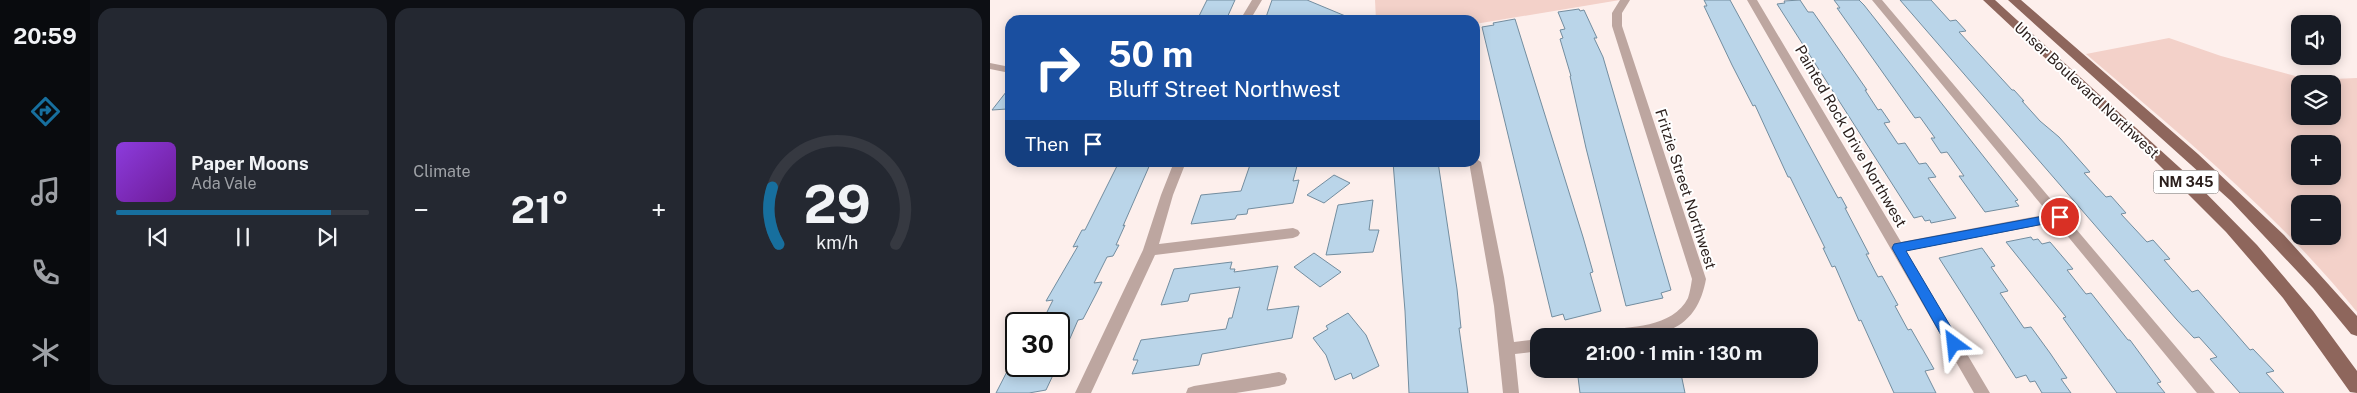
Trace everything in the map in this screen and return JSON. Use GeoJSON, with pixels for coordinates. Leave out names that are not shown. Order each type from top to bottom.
{"type":"FeatureCollection","features":[{"type":"Feature","properties":{"kind":"main road","name":"Unser Boulevard Northwest"},"geometry":{"type":"LineString","coordinates":[[1989,0],[2212,208],[2267,266],[2326,340],[2357,386]]}},
{"type":"Feature","properties":{"kind":"main road","name":"Unser Boulevard Northwest"},"geometry":{"type":"LineString","coordinates":[[2014,0],[2194,158],[2260,219],[2330,294],[2357,329]]}},
{"type":"Feature","properties":{"kind":"street"},"geometry":{"type":"LineString","coordinates":[[1248,15],[1257,0]]}},
{"type":"Feature","properties":{"kind":"street","name":"Fritzie Street Northwest"},"geometry":{"type":"LineString","coordinates":[[1625,0],[1617,13],[1617,26],[1699,279],[1698,294],[1685,315],[1672,324],[1648,328]]}},
{"type":"Feature","properties":{"kind":"street","name":"Painted Rock Drive Northwest"},"geometry":{"type":"LineString","coordinates":[[1752,0],[1982,393]]}},
{"type":"Feature","properties":{"kind":"street"},"geometry":{"type":"LineString","coordinates":[[1877,0],[2207,393]]}},
{"type":"Feature","properties":{"kind":"street"},"geometry":{"type":"LineString","coordinates":[[990,66],[1005,69]]}},
{"type":"Feature","properties":{"kind":"street"},"geometry":{"type":"LineString","coordinates":[[1083,393],[1150,250],[1178,167]]}},
{"type":"Feature","properties":{"kind":"street"},"geometry":{"type":"LineString","coordinates":[[1476,167],[1498,282],[1508,349],[1510,393]]}},
{"type":"Feature","properties":{"kind":"street"},"geometry":{"type":"LineString","coordinates":[[1898,248],[2060,217]]}},
{"type":"Feature","properties":{"kind":"street"},"geometry":{"type":"LineString","coordinates":[[1150,250],[1293,233]]}},
{"type":"Feature","properties":{"kind":"street"},"geometry":{"type":"LineString","coordinates":[[1508,349],[1530,346]]}},
{"type":"Feature","properties":{"kind":"street"},"geometry":{"type":"LineString","coordinates":[[1194,393],[1279,379]]}},
{"type":"Feature","properties":{"kind":"shaded area"},"geometry":{"type":"Polygon","coordinates":[[[1375,0],[1620,0],[1480,23],[1480,15],[1376,15],[1375,0]]]}},
{"type":"Feature","properties":{"kind":"shaded area"},"geometry":{"type":"Polygon","coordinates":[[[2169,38],[2221,56],[2291,75],[2291,125],[2341,125],[2341,79],[2357,78],[2357,312],[2298,245],[2341,245],[2341,195],[2291,195],[2291,238],[2193,146],[2086,54],[2169,38]]]}},
{"type":"Feature","properties":{"kind":"building"},"geometry":{"type":"Polygon","coordinates":[[[1207,0],[1235,0],[1228,15],[1200,15],[1207,0]]]}},
{"type":"Feature","properties":{"kind":"building"},"geometry":{"type":"Polygon","coordinates":[[[1272,0],[1307,0],[1343,15],[1267,15],[1272,0]]]}},
{"type":"Feature","properties":{"kind":"building"},"geometry":{"type":"Polygon","coordinates":[[[1704,0],[1730,0],[1838,198],[1841,197],[1847,208],[1845,208],[1869,254],[1866,254],[1878,277],[1882,276],[1898,305],[1895,306],[1908,330],[1911,329],[1934,369],[1925,371],[1936,393],[1894,393],[1835,266],[1832,267],[1823,248],[1825,248],[1790,177],[1788,177],[1755,105],[1753,106],[1732,65],[1704,6],[1707,6],[1704,0]]]}},
{"type":"Feature","properties":{"kind":"building"},"geometry":{"type":"Polygon","coordinates":[[[1800,0],[1808,12],[1813,12],[1867,90],[1865,90],[1878,110],[1881,109],[1890,122],[1884,123],[1898,144],[1905,143],[1919,164],[1926,163],[1936,177],[1928,178],[1956,218],[1931,223],[1930,220],[1925,221],[1922,216],[1914,218],[1777,4],[1785,3],[1784,1],[1800,0]]]}},
{"type":"Feature","properties":{"kind":"building"},"geometry":{"type":"Polygon","coordinates":[[[1834,0],[1859,0],[1864,5],[2018,200],[2015,201],[2019,206],[1985,212],[1959,176],[1964,176],[1947,152],[1941,153],[1931,138],[1935,138],[1920,117],[1915,118],[1837,8],[1840,8],[1834,0]]]}},
{"type":"Feature","properties":{"kind":"building"},"geometry":{"type":"Polygon","coordinates":[[[1900,0],[1931,0],[1950,21],[1956,20],[1966,31],[1959,32],[2014,90],[2040,121],[2059,137],[2090,172],[2084,173],[2106,197],[2111,196],[2126,213],[2121,214],[2147,242],[2153,240],[2170,259],[2164,260],[2192,292],[2198,290],[2250,350],[2253,349],[2274,371],[2266,373],[2284,393],[2240,393],[2210,359],[2217,357],[2199,337],[2194,338],[2177,320],[1900,0]]]}},
{"type":"Feature","properties":{"kind":"building"},"geometry":{"type":"Polygon","coordinates":[[[1579,9],[1580,11],[1584,10],[1597,38],[1594,38],[1603,57],[1671,290],[1661,293],[1663,298],[1626,306],[1586,148],[1571,76],[1560,39],[1563,38],[1560,30],[1565,29],[1558,12],[1579,9]]]}},
{"type":"Feature","properties":{"kind":"building"},"geometry":{"type":"Polygon","coordinates":[[[1515,19],[1583,237],[1593,272],[1590,273],[1601,311],[1565,320],[1563,314],[1552,317],[1482,27],[1515,19]]]}},
{"type":"Feature","properties":{"kind":"building"},"geometry":{"type":"Polygon","coordinates":[[[1005,93],[1005,109],[992,110],[1005,93]]]}},
{"type":"Feature","properties":{"kind":"building"},"geometry":{"type":"Polygon","coordinates":[[[1116,167],[1149,167],[1123,226],[1125,225],[1116,245],[1119,245],[1113,256],[1107,257],[1094,283],[1102,282],[1083,319],[1078,320],[1070,338],[1070,312],[1047,312],[1053,300],[1046,301],[1078,246],[1073,247],[1082,230],[1085,230],[1116,167]]]}},
{"type":"Feature","properties":{"kind":"building"},"geometry":{"type":"Polygon","coordinates":[[[1249,167],[1297,167],[1293,181],[1299,180],[1293,203],[1248,209],[1247,214],[1237,215],[1235,219],[1191,224],[1201,195],[1241,191],[1249,167]]]}},
{"type":"Feature","properties":{"kind":"building"},"geometry":{"type":"Polygon","coordinates":[[[1393,167],[1439,167],[1457,289],[1461,328],[1459,328],[1468,393],[1409,393],[1405,311],[1393,167]]]}},
{"type":"Feature","properties":{"kind":"building"},"geometry":{"type":"Polygon","coordinates":[[[1334,175],[1350,183],[1324,203],[1307,195],[1334,175]]]}},
{"type":"Feature","properties":{"kind":"building"},"geometry":{"type":"Polygon","coordinates":[[[1373,200],[1369,230],[1379,230],[1373,252],[1326,255],[1338,205],[1373,200]]]}},
{"type":"Feature","properties":{"kind":"building"},"geometry":{"type":"Polygon","coordinates":[[[2031,237],[2033,240],[2038,239],[2042,244],[2050,242],[2073,269],[2067,270],[2086,294],[2091,293],[2128,340],[2130,340],[2161,382],[2157,383],[2165,393],[2117,393],[2063,318],[2066,317],[2006,242],[2031,237]]]}},
{"type":"Feature","properties":{"kind":"building"},"geometry":{"type":"Polygon","coordinates":[[[1982,248],[1995,266],[1991,267],[2008,291],[2000,293],[2024,328],[2031,327],[2050,353],[2067,378],[2061,379],[2071,393],[2042,393],[2035,381],[2030,382],[2026,375],[2016,378],[1939,258],[1982,248]]]}},
{"type":"Feature","properties":{"kind":"building"},"geometry":{"type":"Polygon","coordinates":[[[1314,253],[1341,272],[1320,287],[1294,267],[1314,253]]]}},
{"type":"Feature","properties":{"kind":"building"},"geometry":{"type":"Polygon","coordinates":[[[1232,262],[1230,269],[1235,269],[1234,272],[1278,266],[1267,310],[1299,306],[1292,338],[1202,354],[1199,365],[1132,374],[1138,360],[1133,360],[1141,340],[1226,329],[1229,318],[1232,318],[1240,287],[1190,294],[1188,301],[1161,305],[1174,269],[1232,262]]]}},
{"type":"Feature","properties":{"kind":"building"},"geometry":{"type":"Polygon","coordinates":[[[1348,313],[1366,335],[1379,366],[1353,379],[1351,373],[1335,380],[1326,355],[1313,338],[1328,329],[1326,326],[1348,313]]]}},
{"type":"Feature","properties":{"kind":"building"},"geometry":{"type":"Polygon","coordinates":[[[1005,375],[1005,377],[1052,377],[1046,390],[1029,393],[996,393],[1005,375]]]}},
{"type":"Feature","properties":{"kind":"building"},"geometry":{"type":"Polygon","coordinates":[[[1578,378],[1682,378],[1685,393],[1580,393],[1578,378]]]}},
{"type":"Feature","properties":{"kind":"route"},"geometry":{"type":"LineString","coordinates":[[1954,344],[1898,248],[2060,217]]}}]}
